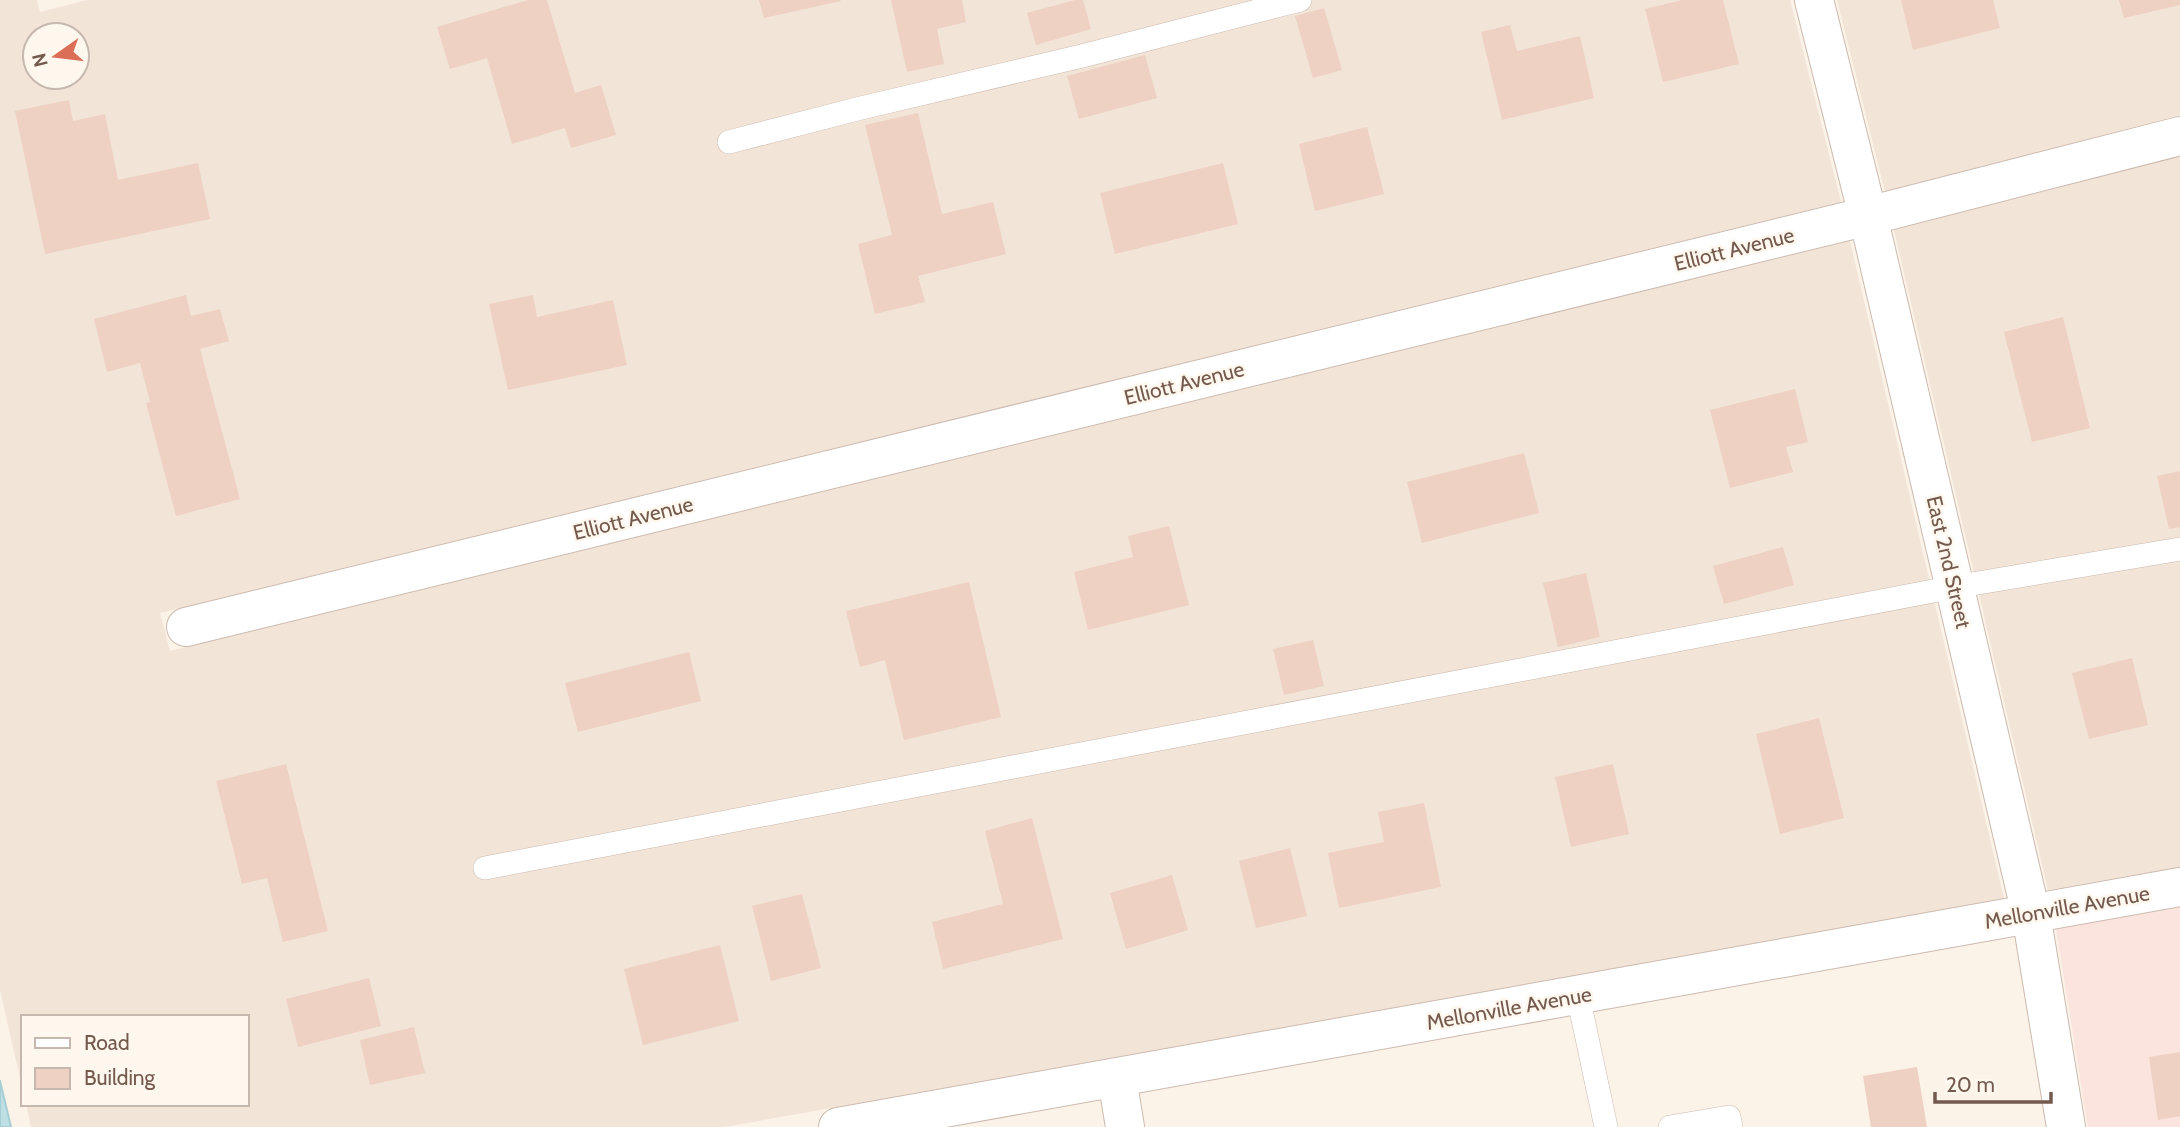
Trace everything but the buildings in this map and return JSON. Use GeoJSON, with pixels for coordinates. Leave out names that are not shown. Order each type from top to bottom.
{"type":"FeatureCollection","features":[{"type":"Feature","properties":{"kind":"street","name":"East 2nd Street"},"geometry":{"type":"LineString","coordinates":[[1814,0],[1868,216],[2031,914],[2066,1127]]}},
{"type":"Feature","properties":{"kind":"street","name":"Elliott Avenue"},"geometry":{"type":"LineString","coordinates":[[186,627],[1868,216],[2180,136]]}},
{"type":"Feature","properties":{"kind":"street","name":"Mellonville Avenue"},"geometry":{"type":"LineString","coordinates":[[838,1127],[2180,887]]}},
{"type":"Feature","properties":{"kind":"street"},"geometry":{"type":"LineString","coordinates":[[1117,1078],[1125,1127]]}},
{"type":"Feature","properties":{"kind":"lane"},"geometry":{"type":"LineString","coordinates":[[729,142],[1300,0]]}},
{"type":"Feature","properties":{"kind":"lane"},"geometry":{"type":"LineString","coordinates":[[485,868],[1954,587],[2180,549]]}},
{"type":"Feature","properties":{"kind":"lane"},"geometry":{"type":"LineString","coordinates":[[1578,996],[1606,1127]]}},
{"type":"Feature","properties":{"kind":"lane"},"geometry":{"type":"LineString","coordinates":[[1670,1127],[1729,1117],[1731,1127]]}},
{"type":"Feature","properties":{"kind":"shaded area"},"geometry":{"type":"Polygon","coordinates":[[[0,0],[37,0],[40,12],[87,0],[1790,0],[1841,202],[160,613],[170,651],[1850,241],[2004,899],[724,1127],[31,1127],[26,1106],[248,1106],[248,1015],[21,1015],[21,1082],[0,990],[0,0]]]}},
{"type":"Feature","properties":{"kind":"shaded area"},"geometry":{"type":"Polygon","coordinates":[[[1837,0],[2180,0],[2180,115],[1885,192],[1837,0]]]}},
{"type":"Feature","properties":{"kind":"shaded area"},"geometry":{"type":"Polygon","coordinates":[[[2180,156],[2180,867],[2048,890],[1894,230],[2180,156]]]}},
{"type":"Feature","properties":{"kind":"shaded area"},"geometry":{"type":"Polygon","coordinates":[[[2180,907],[2180,1127],[2088,1127],[2056,929],[2180,907]]]}},
{"type":"Feature","properties":{"kind":"water"},"geometry":{"type":"Polygon","coordinates":[[[0,1081],[11,1127],[0,1127],[0,1081]]]}}]}
